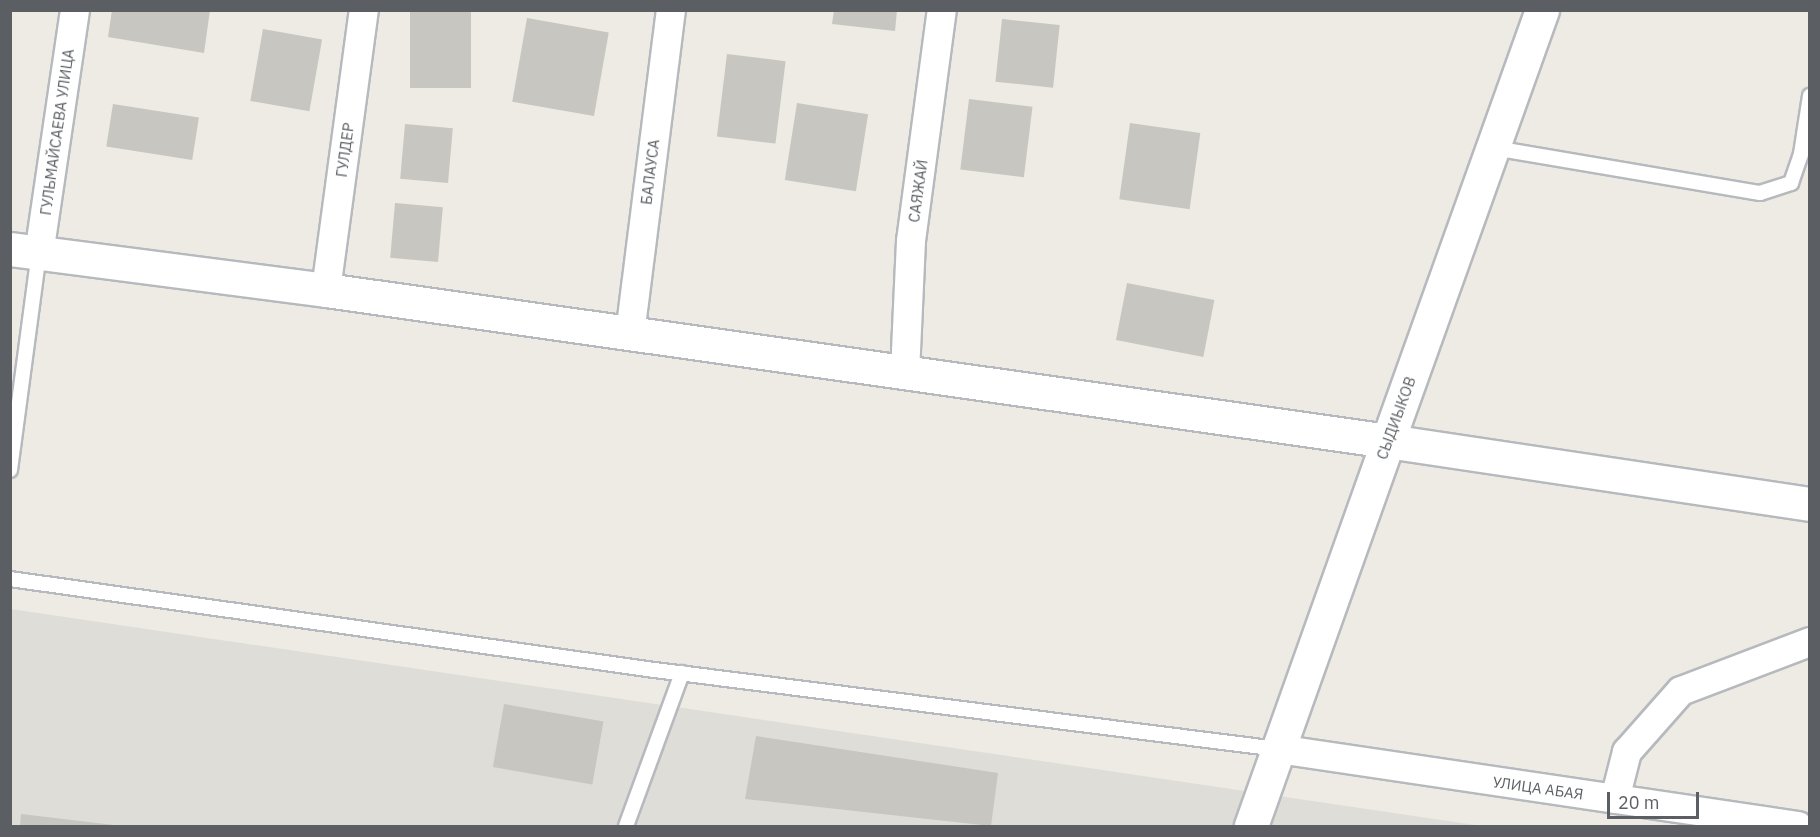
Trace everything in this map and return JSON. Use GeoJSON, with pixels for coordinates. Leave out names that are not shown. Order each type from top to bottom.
{"type":"FeatureCollection","features":[{"type":"Feature","properties":{"kind":"main road","name":"СЫДИЫКОВ"},"geometry":{"type":"LineString","coordinates":[[1251,826],[1542,10]]}},
{"type":"Feature","properties":{"kind":"main road"},"geometry":{"type":"LineString","coordinates":[[25,252],[326,290],[1388,441],[1809,504]]}},
{"type":"Feature","properties":{"kind":"street","name":"ГУЛЬМАЙСАЕВА УЛИЦА"},"geometry":{"type":"LineString","coordinates":[[25,252],[75,10]]}},
{"type":"Feature","properties":{"kind":"street","name":"ГУЛДЕР"},"geometry":{"type":"LineString","coordinates":[[326,290],[364,10]]}},
{"type":"Feature","properties":{"kind":"street","name":"БАЛАУСА"},"geometry":{"type":"LineString","coordinates":[[630,334],[671,10]]}},
{"type":"Feature","properties":{"kind":"street","name":"САЯЖАЙ"},"geometry":{"type":"LineString","coordinates":[[905,373],[911,241],[942,10]]}},
{"type":"Feature","properties":{"kind":"street"},"geometry":{"type":"LineString","coordinates":[[1615,799],[1628,752],[1681,691],[1809,642]]}},
{"type":"Feature","properties":{"kind":"street","name":"УЛИЦА АБАЯ"},"geometry":{"type":"LineString","coordinates":[[1278,749],[1798,826]]}},
{"type":"Feature","properties":{"kind":"lane"},"geometry":{"type":"LineString","coordinates":[[1494,148],[1760,193],[1791,183],[1801,154],[1809,96]]}},
{"type":"Feature","properties":{"kind":"lane"},"geometry":{"type":"LineString","coordinates":[[10,470],[25,252]]}},
{"type":"Feature","properties":{"kind":"lane"},"geometry":{"type":"LineString","coordinates":[[10,579],[682,673],[1278,749]]}},
{"type":"Feature","properties":{"kind":"lane"},"geometry":{"type":"LineString","coordinates":[[626,826],[682,673]]}},
{"type":"Feature","properties":{"kind":"shaded area"},"geometry":{"type":"Polygon","coordinates":[[[11,609],[1482,826],[11,826],[11,609]]]}},
{"type":"Feature","properties":{"kind":"building"},"geometry":{"type":"Polygon","coordinates":[[[112,10],[210,10],[204,53],[108,37],[112,10]]]}},
{"type":"Feature","properties":{"kind":"building"},"geometry":{"type":"Polygon","coordinates":[[[410,10],[471,10],[471,88],[410,88],[410,10]]]}},
{"type":"Feature","properties":{"kind":"building"},"geometry":{"type":"Polygon","coordinates":[[[834,10],[897,10],[895,31],[832,24],[834,10]]]}},
{"type":"Feature","properties":{"kind":"building"},"geometry":{"type":"Polygon","coordinates":[[[527,18],[609,32],[594,116],[512,102],[527,18]]]}},
{"type":"Feature","properties":{"kind":"building"},"geometry":{"type":"Polygon","coordinates":[[[1002,19],[1060,25],[1053,88],[995,82],[1002,19]]]}},
{"type":"Feature","properties":{"kind":"building"},"geometry":{"type":"Polygon","coordinates":[[[263,29],[322,39],[309,111],[250,101],[263,29]]]}},
{"type":"Feature","properties":{"kind":"building"},"geometry":{"type":"Polygon","coordinates":[[[727,54],[786,61],[775,144],[717,136],[727,54]]]}},
{"type":"Feature","properties":{"kind":"building"},"geometry":{"type":"Polygon","coordinates":[[[969,99],[1033,107],[1024,177],[960,169],[969,99]]]}},
{"type":"Feature","properties":{"kind":"building"},"geometry":{"type":"Polygon","coordinates":[[[797,103],[868,114],[856,191],[785,180],[797,103]]]}},
{"type":"Feature","properties":{"kind":"building"},"geometry":{"type":"Polygon","coordinates":[[[113,104],[199,118],[192,160],[106,146],[113,104]]]}},
{"type":"Feature","properties":{"kind":"building"},"geometry":{"type":"Polygon","coordinates":[[[1130,123],[1200,133],[1190,209],[1119,199],[1130,123]]]}},
{"type":"Feature","properties":{"kind":"building"},"geometry":{"type":"Polygon","coordinates":[[[405,124],[453,128],[448,183],[400,179],[405,124]]]}},
{"type":"Feature","properties":{"kind":"building"},"geometry":{"type":"Polygon","coordinates":[[[395,203],[443,207],[438,262],[390,258],[395,203]]]}},
{"type":"Feature","properties":{"kind":"building"},"geometry":{"type":"Polygon","coordinates":[[[1127,283],[1214,300],[1203,357],[1116,340],[1127,283]]]}},
{"type":"Feature","properties":{"kind":"building"},"geometry":{"type":"Polygon","coordinates":[[[504,704],[603,722],[592,785],[493,767],[504,704]]]}},
{"type":"Feature","properties":{"kind":"building"},"geometry":{"type":"Polygon","coordinates":[[[756,736],[998,773],[991,826],[745,799],[756,736]]]}},
{"type":"Feature","properties":{"kind":"building"},"geometry":{"type":"Polygon","coordinates":[[[21,814],[114,825],[114,826],[20,826],[21,814]]]}}]}
